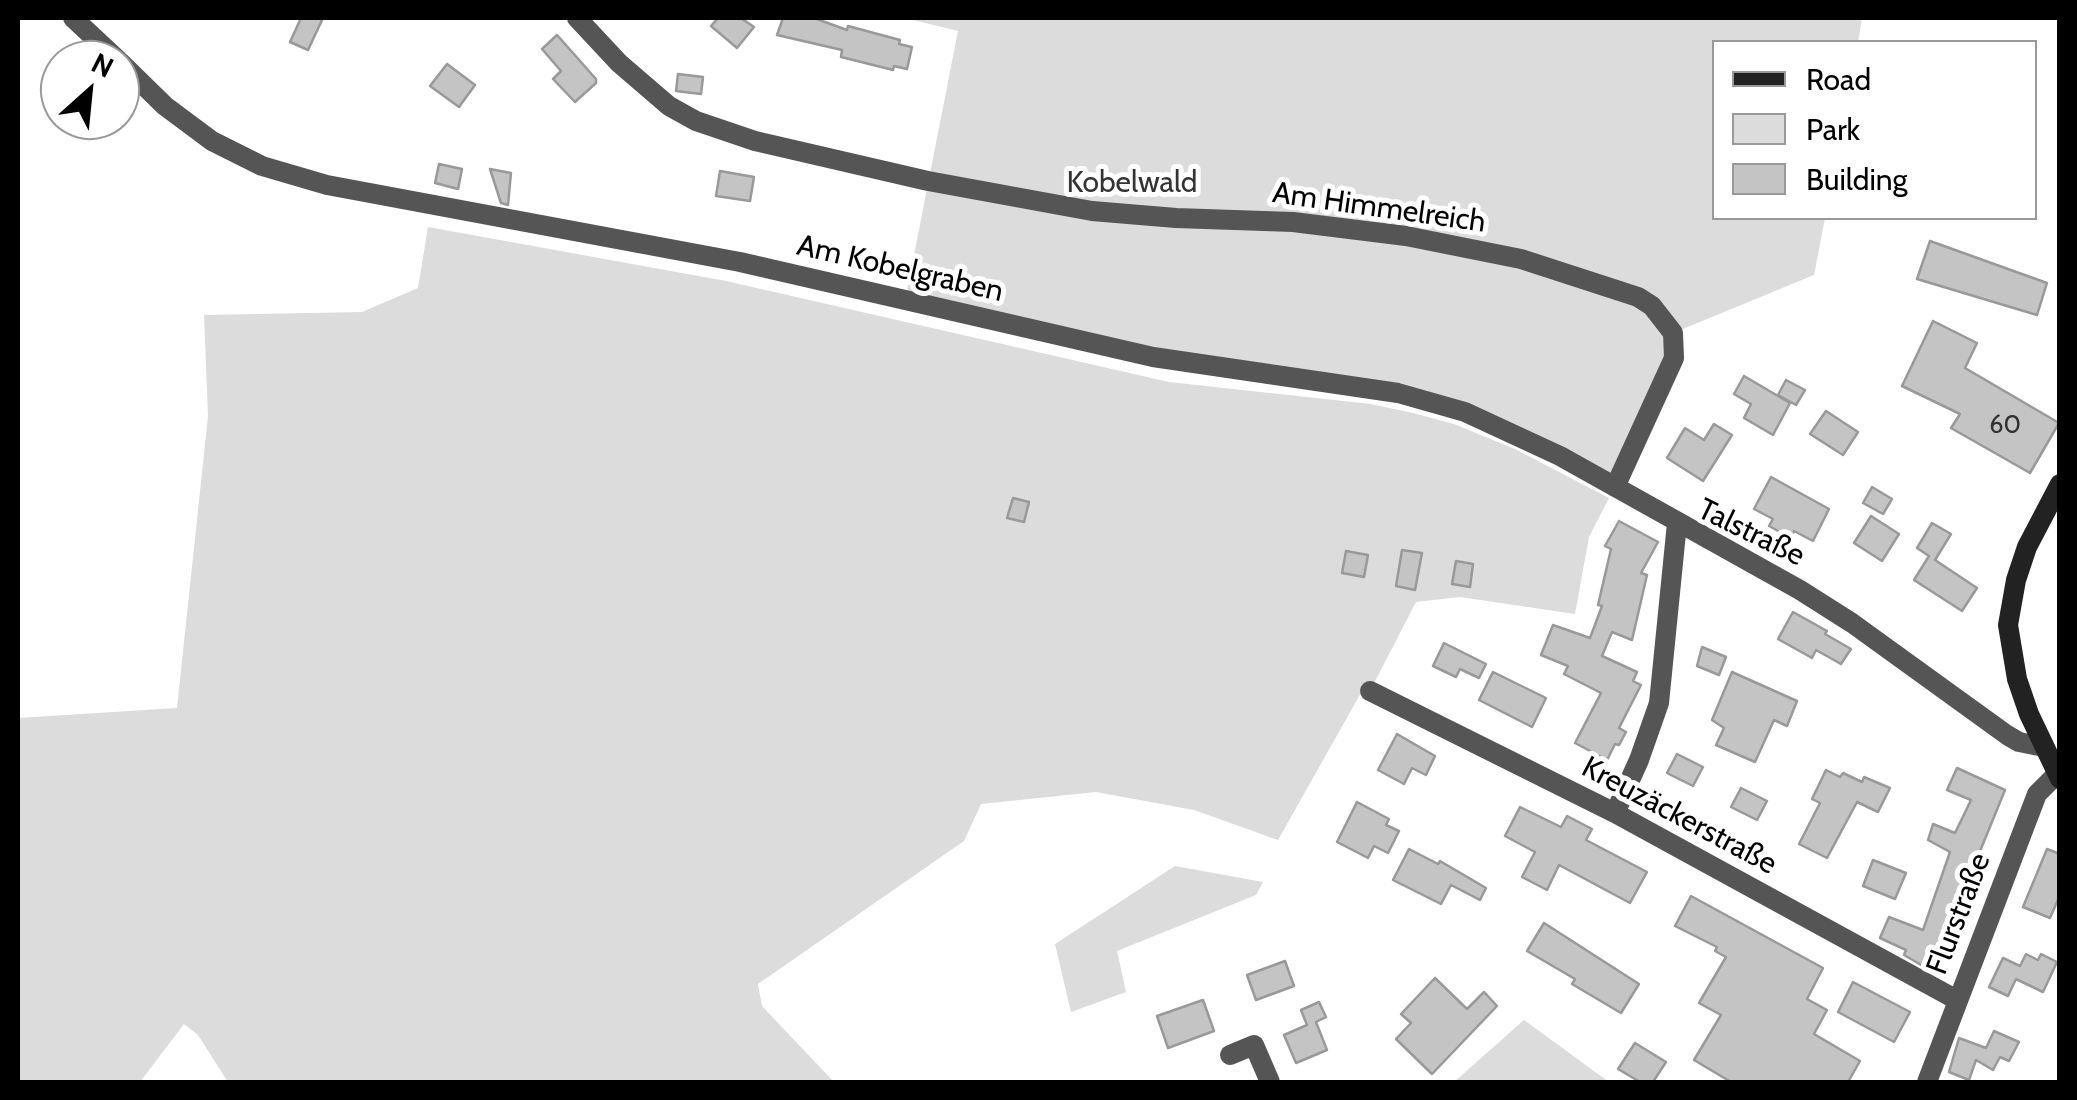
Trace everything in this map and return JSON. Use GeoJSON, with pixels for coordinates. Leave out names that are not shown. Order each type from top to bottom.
{"type":"FeatureCollection","features":[{"type":"Feature","properties":{"kind":"street","name":"Am Kobelgraben"},"geometry":{"type":"LineString","coordinates":[[73,18],[97,40]]}},
{"type":"Feature","properties":{"kind":"street","name":"Am Himmelreich"},"geometry":{"type":"LineString","coordinates":[[577,18],[619,63],[669,106],[696,121],[755,141],[928,181],[1092,211],[1293,222],[1406,236],[1522,259],[1638,296],[1652,306],[1673,333],[1674,358],[1615,487]]}},
{"type":"Feature","properties":{"kind":"street","name":"Am Kobelgraben"},"geometry":{"type":"LineString","coordinates":[[140,81],[166,106],[234,154],[292,176],[362,194],[740,262],[1152,357],[1418,397],[1509,430],[1678,523]]}},
{"type":"Feature","properties":{"kind":"street"},"geometry":{"type":"LineString","coordinates":[[2058,777],[2017,679],[2008,626],[2020,568],[2060,484]]}},
{"type":"Feature","properties":{"kind":"street","name":"Talstraße"},"geometry":{"type":"LineString","coordinates":[[1614,813],[1639,760],[1659,703],[1678,523],[1846,619],[2007,736],[2044,747]]}},
{"type":"Feature","properties":{"kind":"street","name":"Kreuzäckerstraße"},"geometry":{"type":"LineString","coordinates":[[1370,691],[1614,813],[1957,1000]]}},
{"type":"Feature","properties":{"kind":"street","name":"Flurstraße"},"geometry":{"type":"LineString","coordinates":[[1927,1082],[2037,794],[2058,777]]}},
{"type":"Feature","properties":{"kind":"street"},"geometry":{"type":"LineString","coordinates":[[1230,1055],[1254,1045],[1270,1082]]}},
{"type":"Feature","properties":{"kind":"green space","name":"Kobelwald"},"geometry":{"type":"Polygon","coordinates":[[[905,18],[1862,18],[1858,40],[1712,40],[1712,220],[1825,220],[1814,275],[1673,333],[1615,487],[1465,412],[905,301],[958,31],[905,18]]]}},
{"type":"Feature","properties":{"kind":"green space"},"geometry":{"type":"Polygon","coordinates":[[[428,227],[726,281],[1169,382],[1371,404],[1413,413],[1454,424],[1515,449],[1609,498],[1589,537],[1575,614],[1460,597],[1416,602],[1370,691],[1362,691],[1278,840],[1194,810],[1096,792],[981,804],[964,841],[758,984],[762,1006],[834,1082],[228,1082],[198,1035],[184,1024],[140,1082],[18,1082],[18,718],[177,708],[208,416],[204,315],[362,312],[418,288],[428,227]]]}},
{"type":"Feature","properties":{"kind":"green space"},"geometry":{"type":"Polygon","coordinates":[[[1175,866],[1263,882],[1256,895],[1117,951],[1126,992],[1071,1012],[1055,944],[1175,866]]]}},
{"type":"Feature","properties":{"kind":"green space"},"geometry":{"type":"Polygon","coordinates":[[[1524,1020],[1609,1082],[1454,1082],[1524,1020]]]}},
{"type":"Feature","properties":{"kind":"building"},"geometry":{"type":"Polygon","coordinates":[[[301,18],[323,18],[308,50],[290,42],[301,18]]]}},
{"type":"Feature","properties":{"kind":"building"},"geometry":{"type":"Polygon","coordinates":[[[718,18],[741,18],[754,27],[737,48],[711,26],[718,18]]]}},
{"type":"Feature","properties":{"kind":"building"},"geometry":{"type":"Polygon","coordinates":[[[783,18],[814,18],[847,30],[848,26],[900,40],[899,44],[912,47],[907,69],[894,66],[893,70],[841,57],[842,50],[777,35],[783,18]]]}},
{"type":"Feature","properties":{"kind":"building"},"geometry":{"type":"Polygon","coordinates":[[[557,35],[596,79],[575,102],[553,79],[561,71],[542,49],[557,35]]]}},
{"type":"Feature","properties":{"kind":"building"},"geometry":{"type":"Polygon","coordinates":[[[447,64],[475,85],[459,107],[430,86],[447,64]]]}},
{"type":"Feature","properties":{"kind":"building"},"geometry":{"type":"Polygon","coordinates":[[[678,74],[703,77],[701,94],[676,91],[678,74]]]}},
{"type":"Feature","properties":{"kind":"building"},"geometry":{"type":"Polygon","coordinates":[[[439,164],[462,169],[458,189],[435,183],[439,164]]]}},
{"type":"Feature","properties":{"kind":"building"},"geometry":{"type":"Polygon","coordinates":[[[490,169],[511,173],[508,205],[501,203],[490,169]]]}},
{"type":"Feature","properties":{"kind":"building"},"geometry":{"type":"Polygon","coordinates":[[[720,171],[754,177],[750,201],[716,196],[720,171]]]}},
{"type":"Feature","properties":{"kind":"building"},"geometry":{"type":"Polygon","coordinates":[[[1930,241],[2047,283],[2037,315],[1917,279],[1930,241]]]}},
{"type":"Feature","properties":{"kind":"building"},"geometry":{"type":"Polygon","coordinates":[[[1933,321],[1977,343],[1965,368],[2059,423],[2030,473],[1951,428],[1960,414],[1902,386],[1933,321]]]}},
{"type":"Feature","properties":{"kind":"building"},"geometry":{"type":"Polygon","coordinates":[[[1744,376],[1790,403],[1773,435],[1744,418],[1751,404],[1734,394],[1744,376]]]}},
{"type":"Feature","properties":{"kind":"building"},"geometry":{"type":"Polygon","coordinates":[[[1786,380],[1805,390],[1796,405],[1778,395],[1786,380]]]}},
{"type":"Feature","properties":{"kind":"building"},"geometry":{"type":"Polygon","coordinates":[[[1826,411],[1858,432],[1843,455],[1810,434],[1826,411]]]}},
{"type":"Feature","properties":{"kind":"building"},"geometry":{"type":"Polygon","coordinates":[[[1714,424],[1732,435],[1703,481],[1667,458],[1685,428],[1704,440],[1714,424]]]}},
{"type":"Feature","properties":{"kind":"building"},"geometry":{"type":"Polygon","coordinates":[[[1771,477],[1829,509],[1813,541],[1794,531],[1791,538],[1769,526],[1773,519],[1754,509],[1771,477]]]}},
{"type":"Feature","properties":{"kind":"building"},"geometry":{"type":"Polygon","coordinates":[[[1872,487],[1892,499],[1883,514],[1863,503],[1872,487]]]}},
{"type":"Feature","properties":{"kind":"building"},"geometry":{"type":"Polygon","coordinates":[[[1013,498],[1029,502],[1024,522],[1007,518],[1013,498]]]}},
{"type":"Feature","properties":{"kind":"building"},"geometry":{"type":"Polygon","coordinates":[[[1871,516],[1899,534],[1882,561],[1854,543],[1871,516]]]}},
{"type":"Feature","properties":{"kind":"building"},"geometry":{"type":"Polygon","coordinates":[[[1619,521],[1658,542],[1641,573],[1647,575],[1632,640],[1612,632],[1602,656],[1637,672],[1633,681],[1641,685],[1619,728],[1626,732],[1607,760],[1575,743],[1601,693],[1564,674],[1568,666],[1541,655],[1553,625],[1590,638],[1602,606],[1598,605],[1611,549],[1605,546],[1619,521]]]}},
{"type":"Feature","properties":{"kind":"building"},"geometry":{"type":"Polygon","coordinates":[[[1932,523],[1951,534],[1935,560],[1977,588],[1962,611],[1914,580],[1929,556],[1917,548],[1932,523]]]}},
{"type":"Feature","properties":{"kind":"building"},"geometry":{"type":"Polygon","coordinates":[[[1402,550],[1422,553],[1415,590],[1396,586],[1402,550]]]}},
{"type":"Feature","properties":{"kind":"building"},"geometry":{"type":"Polygon","coordinates":[[[1346,551],[1368,555],[1364,577],[1342,573],[1346,551]]]}},
{"type":"Feature","properties":{"kind":"building"},"geometry":{"type":"Polygon","coordinates":[[[1456,561],[1473,564],[1470,587],[1452,584],[1456,561]]]}},
{"type":"Feature","properties":{"kind":"building"},"geometry":{"type":"Polygon","coordinates":[[[1793,612],[1851,649],[1841,664],[1816,650],[1812,658],[1778,639],[1793,612]]]}},
{"type":"Feature","properties":{"kind":"building"},"geometry":{"type":"Polygon","coordinates":[[[1444,643],[1486,664],[1479,678],[1460,669],[1456,677],[1433,666],[1444,643]]]}},
{"type":"Feature","properties":{"kind":"building"},"geometry":{"type":"Polygon","coordinates":[[[1702,647],[1726,657],[1719,675],[1697,666],[1702,647]]]}},
{"type":"Feature","properties":{"kind":"building"},"geometry":{"type":"Polygon","coordinates":[[[1493,672],[1546,698],[1532,727],[1479,700],[1493,672]]]}},
{"type":"Feature","properties":{"kind":"building"},"geometry":{"type":"Polygon","coordinates":[[[1732,672],[1797,701],[1787,726],[1774,720],[1755,762],[1716,745],[1724,728],[1712,720],[1732,672]]]}},
{"type":"Feature","properties":{"kind":"building"},"geometry":{"type":"Polygon","coordinates":[[[1397,734],[1435,756],[1426,775],[1412,768],[1404,784],[1378,770],[1397,734]]]}},
{"type":"Feature","properties":{"kind":"building"},"geometry":{"type":"Polygon","coordinates":[[[1677,754],[1703,767],[1693,786],[1667,773],[1677,754]]]}},
{"type":"Feature","properties":{"kind":"building"},"geometry":{"type":"Polygon","coordinates":[[[1957,768],[2005,790],[1938,954],[1935,952],[1928,969],[1904,955],[1906,950],[1880,938],[1889,917],[1923,930],[1950,852],[1928,840],[1933,824],[1955,833],[1971,800],[1947,790],[1957,768]]]}},
{"type":"Feature","properties":{"kind":"building"},"geometry":{"type":"Polygon","coordinates":[[[1826,770],[1862,782],[1864,777],[1890,788],[1878,812],[1857,802],[1827,858],[1799,844],[1820,803],[1812,799],[1826,770]]]}},
{"type":"Feature","properties":{"kind":"building"},"geometry":{"type":"Polygon","coordinates":[[[1741,788],[1767,801],[1757,820],[1731,807],[1741,788]]]}},
{"type":"Feature","properties":{"kind":"building"},"geometry":{"type":"Polygon","coordinates":[[[1357,802],[1389,819],[1386,825],[1399,831],[1388,853],[1374,846],[1368,858],[1337,842],[1357,802]]]}},
{"type":"Feature","properties":{"kind":"building"},"geometry":{"type":"Polygon","coordinates":[[[1520,807],[1561,827],[1567,816],[1592,829],[1586,840],[1647,872],[1630,903],[1559,865],[1547,890],[1522,877],[1535,852],[1505,836],[1520,807]]]}},
{"type":"Feature","properties":{"kind":"building"},"geometry":{"type":"Polygon","coordinates":[[[1409,849],[1438,864],[1440,861],[1486,888],[1480,900],[1451,885],[1441,904],[1393,880],[1409,849]]]}},
{"type":"Feature","properties":{"kind":"building"},"geometry":{"type":"Polygon","coordinates":[[[2047,849],[2060,854],[2060,895],[2050,918],[2023,907],[2047,849]]]}},
{"type":"Feature","properties":{"kind":"building"},"geometry":{"type":"Polygon","coordinates":[[[1873,860],[1906,873],[1895,899],[1863,886],[1873,860]]]}},
{"type":"Feature","properties":{"kind":"building"},"geometry":{"type":"Polygon","coordinates":[[[1691,896],[1823,968],[1807,999],[1827,1010],[1814,1034],[1860,1061],[1848,1082],[1731,1082],[1694,1060],[1721,1015],[1699,1003],[1726,957],[1715,951],[1717,947],[1675,926],[1691,896]]]}},
{"type":"Feature","properties":{"kind":"building"},"geometry":{"type":"Polygon","coordinates":[[[1544,923],[1639,984],[1621,1013],[1572,984],[1575,979],[1527,951],[1544,923]]]}},
{"type":"Feature","properties":{"kind":"building"},"geometry":{"type":"Polygon","coordinates":[[[2026,954],[2038,960],[2041,954],[2057,962],[2043,992],[2016,979],[2008,996],[1989,987],[2003,958],[2020,966],[2026,954]]]}},
{"type":"Feature","properties":{"kind":"building"},"geometry":{"type":"Polygon","coordinates":[[[1285,961],[1294,986],[1256,1000],[1247,975],[1285,961]]]}},
{"type":"Feature","properties":{"kind":"building"},"geometry":{"type":"Polygon","coordinates":[[[1435,978],[1467,1009],[1484,992],[1497,1006],[1432,1074],[1396,1039],[1411,1023],[1401,1014],[1435,978]]]}},
{"type":"Feature","properties":{"kind":"building"},"geometry":{"type":"Polygon","coordinates":[[[1853,982],[1910,1012],[1894,1042],[1838,1012],[1853,982]]]}},
{"type":"Feature","properties":{"kind":"building"},"geometry":{"type":"Polygon","coordinates":[[[1203,1000],[1214,1031],[1168,1048],[1157,1016],[1203,1000]]]}},
{"type":"Feature","properties":{"kind":"building"},"geometry":{"type":"Polygon","coordinates":[[[1319,1002],[1326,1017],[1316,1022],[1327,1050],[1296,1063],[1284,1035],[1307,1025],[1301,1010],[1319,1002]]]}},
{"type":"Feature","properties":{"kind":"building"},"geometry":{"type":"Polygon","coordinates":[[[1994,1031],[2019,1042],[2009,1061],[2000,1057],[1993,1070],[1976,1060],[1969,1080],[1949,1072],[1959,1038],[1986,1048],[1994,1031]]]}},
{"type":"Feature","properties":{"kind":"building"},"geometry":{"type":"Polygon","coordinates":[[[1635,1043],[1666,1062],[1653,1082],[1640,1082],[1618,1069],[1635,1043]]]}}]}
